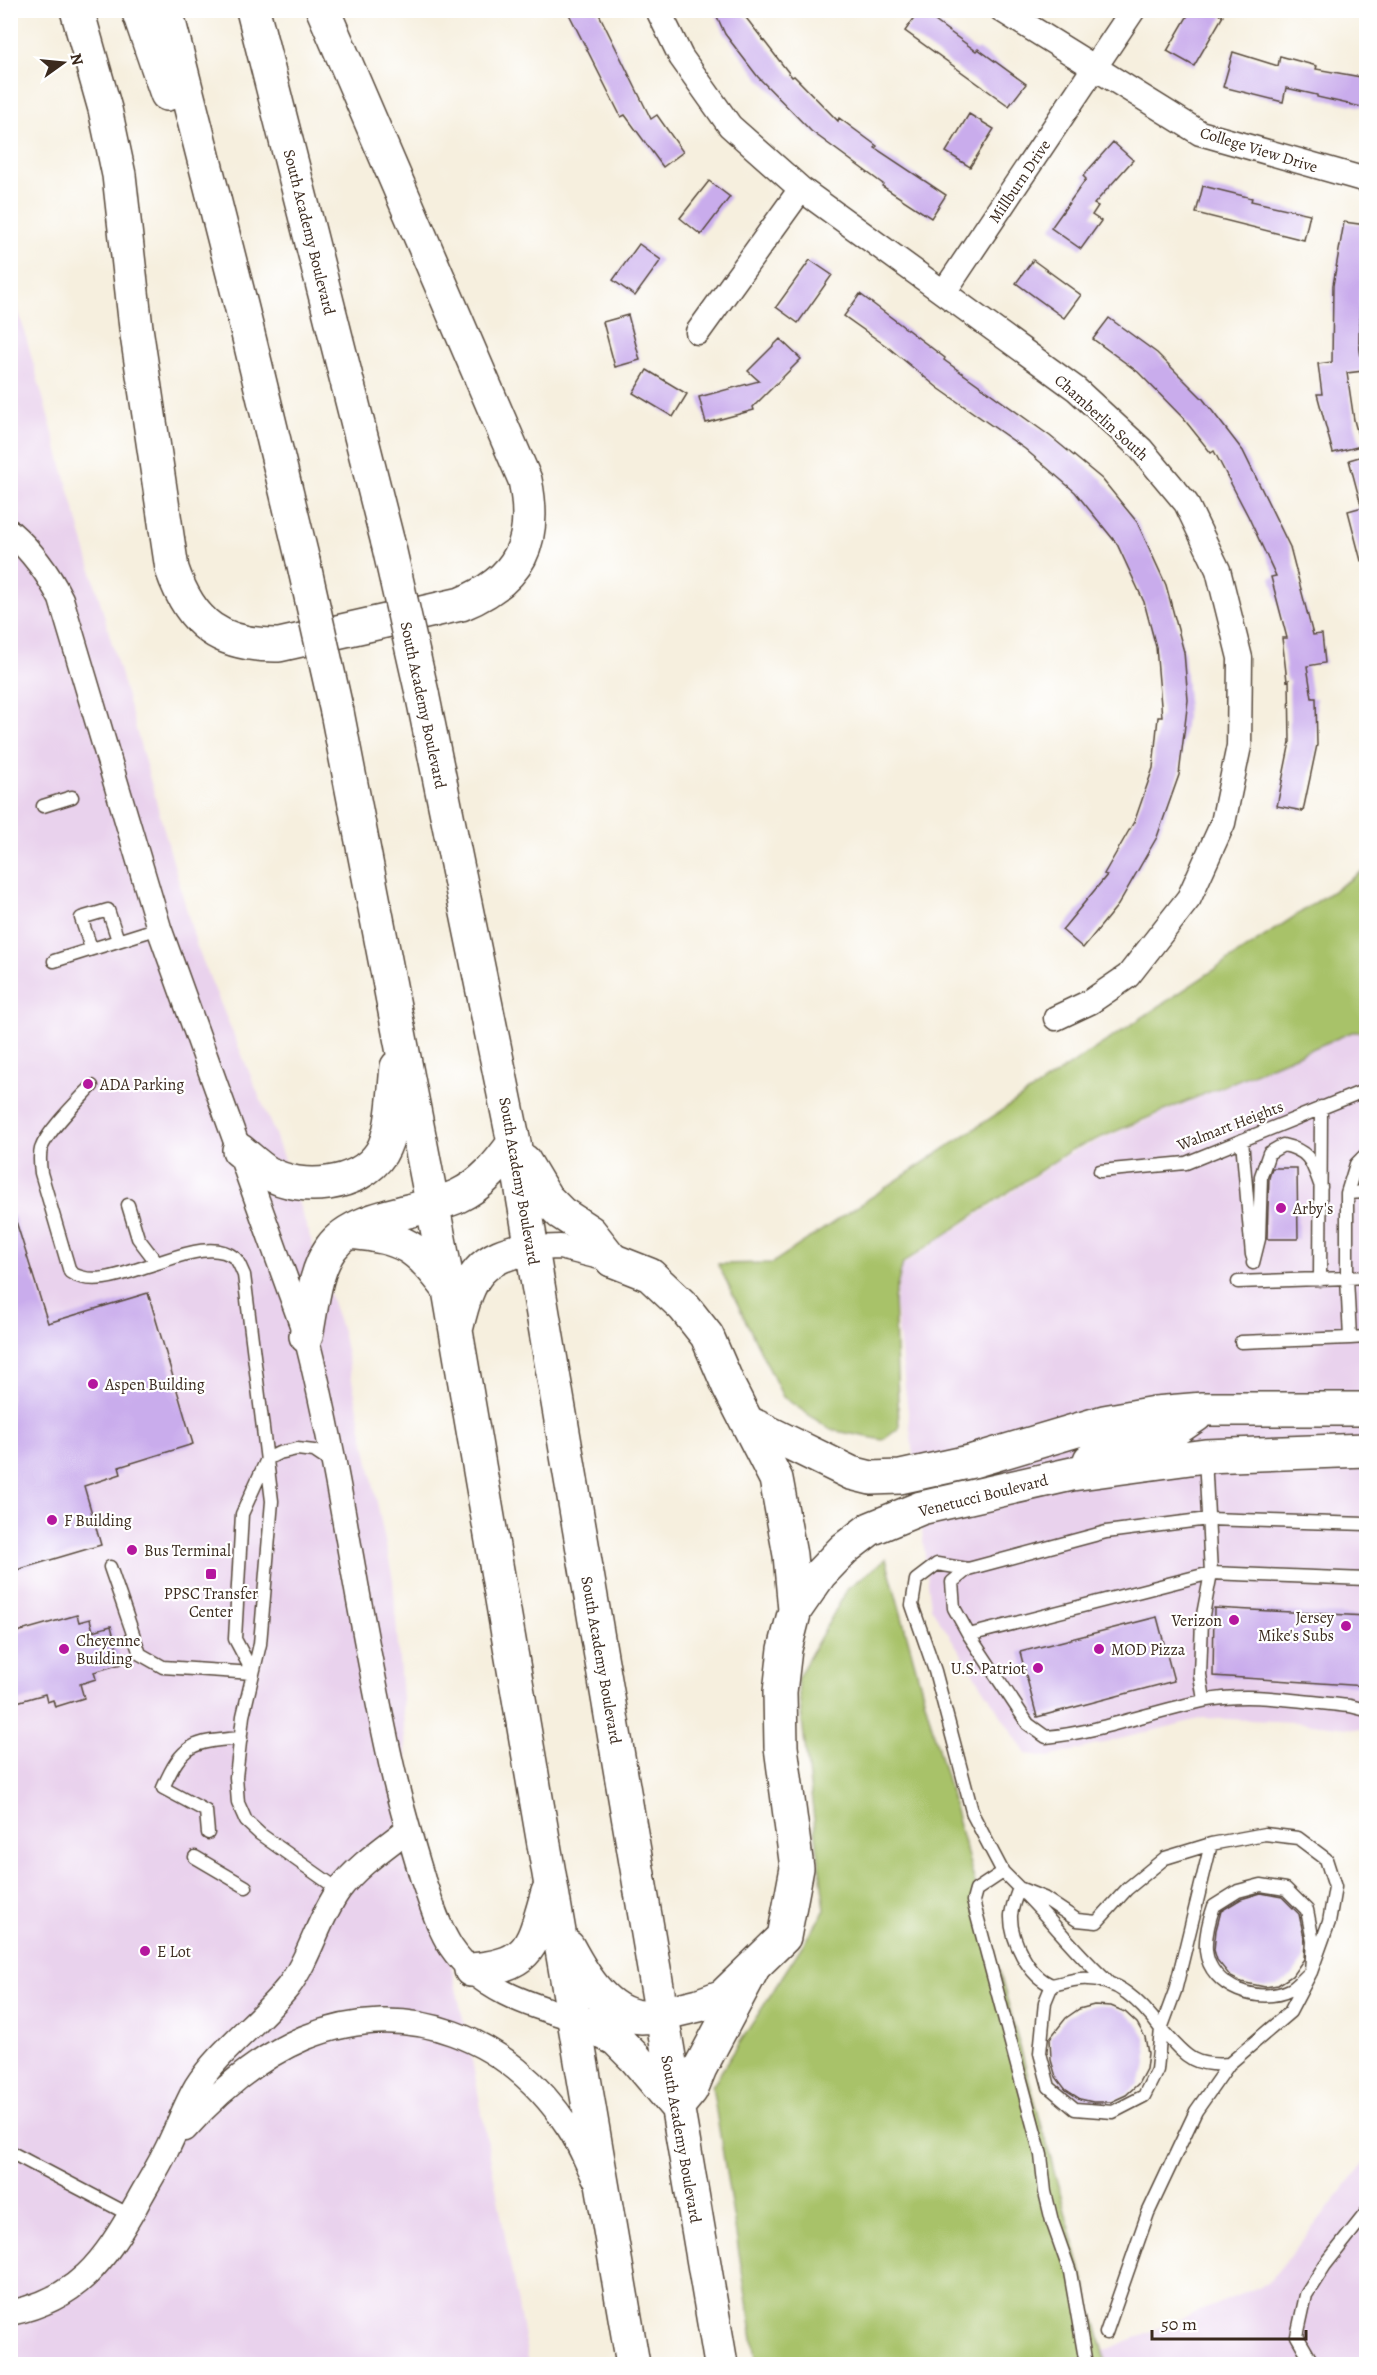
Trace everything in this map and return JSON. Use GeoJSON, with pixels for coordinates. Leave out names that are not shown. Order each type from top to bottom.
{"type":"FeatureCollection","features":[{"type":"Feature","properties":{"kind":"main road"},"geometry":{"type":"LineString","coordinates":[[77,10],[105,109],[119,176],[136,328],[172,569],[180,592],[192,610],[212,630],[232,641],[256,645],[279,645],[461,604],[485,595],[504,579],[517,562],[527,540],[530,522],[525,480],[322,10]]}},
{"type":"Feature","properties":{"kind":"main road"},"geometry":{"type":"LineString","coordinates":[[138,10],[242,309]]}},
{"type":"Feature","properties":{"kind":"main road"},"geometry":{"type":"LineString","coordinates":[[166,10],[242,309],[337,712],[449,1290],[633,2364]]}},
{"type":"Feature","properties":{"kind":"main road","name":"South Academy Boulevard"},"geometry":{"type":"LineString","coordinates":[[254,10],[388,543],[422,693],[514,1143],[721,2364]]}},
{"type":"Feature","properties":{"kind":"main road"},"geometry":{"type":"LineString","coordinates":[[239,1150],[268,1173],[294,1182],[321,1184],[342,1180],[362,1170],[381,1153],[390,1128],[400,1036]]}},
{"type":"Feature","properties":{"kind":"main road"},"geometry":{"type":"LineString","coordinates":[[306,1336],[318,1273],[332,1247],[349,1232],[376,1220],[433,1206],[458,1196],[483,1181],[514,1143],[546,1198],[561,1213],[590,1232],[612,1260],[650,1275],[684,1307],[707,1336],[776,1479],[790,1555],[795,1610]]}},
{"type":"Feature","properties":{"kind":"main road"},"geometry":{"type":"LineString","coordinates":[[349,1232],[386,1236],[407,1246],[429,1264],[449,1290]]}},
{"type":"Feature","properties":{"kind":"main road"},"geometry":{"type":"LineString","coordinates":[[456,1331],[461,1308],[475,1276],[490,1261],[506,1252],[532,1248]]}},
{"type":"Feature","properties":{"kind":"main road"},"geometry":{"type":"LineString","coordinates":[[747,1422],[851,1473],[871,1478],[900,1478],[973,1461],[1104,1422],[1155,1413],[1203,1409],[1366,1411]]}},
{"type":"Feature","properties":{"kind":"main road"},"geometry":{"type":"LineString","coordinates":[[1072,1474],[1092,1458],[1107,1450],[1171,1432],[1203,1409]]}},
{"type":"Feature","properties":{"kind":"main road"},"geometry":{"type":"LineString","coordinates":[[1205,1456],[1216,1442],[1235,1434],[1268,1430],[1302,1432],[1329,1429],[1366,1411]]}},
{"type":"Feature","properties":{"kind":"main road","name":"Venetucci Boulevard"},"geometry":{"type":"LineString","coordinates":[[558,1930],[581,1971],[603,1998],[625,2013],[642,2017],[699,2005],[723,1996],[784,1937],[797,1868],[781,1747],[780,1692],[784,1650],[795,1610],[820,1574],[844,1549],[870,1530],[921,1508],[1072,1474],[1205,1456],[1366,1450]]}},
{"type":"Feature","properties":{"kind":"main road"},"geometry":{"type":"LineString","coordinates":[[471,1970],[511,1964],[524,1953],[535,1937],[550,1884]]}},
{"type":"Feature","properties":{"kind":"main road"},"geometry":{"type":"LineString","coordinates":[[573,2018],[616,2038],[677,2107],[691,2090],[752,1970]]}},
{"type":"Feature","properties":{"kind":"street","name":"Chamberlin South"},"geometry":{"type":"LineString","coordinates":[[658,10],[681,57],[730,126],[801,189],[1076,389],[1141,449],[1186,503],[1218,570],[1240,658],[1239,746],[1223,823],[1189,898],[1128,976],[1090,1002],[1056,1018]]}},
{"type":"Feature","properties":{"kind":"street"},"geometry":{"type":"LineString","coordinates":[[1002,10],[1095,69]]}},
{"type":"Feature","properties":{"kind":"street","name":"Millburn Drive"},"geometry":{"type":"LineString","coordinates":[[944,292],[1133,10]]}},
{"type":"Feature","properties":{"kind":"street","name":"College View Drive"},"geometry":{"type":"LineString","coordinates":[[1095,69],[1200,134],[1366,180]]}},
{"type":"Feature","properties":{"kind":"street"},"geometry":{"type":"LineString","coordinates":[[698,332],[801,189]]}},
{"type":"Feature","properties":{"kind":"street"},"geometry":{"type":"LineString","coordinates":[[10,532],[30,550],[48,573],[61,599],[159,928],[306,1336],[320,1391],[378,1704],[407,1830],[433,1909],[451,1947],[471,1970],[497,1990],[525,2004],[573,2018]]}},
{"type":"Feature","properties":{"kind":"street"},"geometry":{"type":"LineString","coordinates":[[532,1248],[560,1247],[612,1260]]}},
{"type":"Feature","properties":{"kind":"street"},"geometry":{"type":"LineString","coordinates":[[10,2313],[33,2308],[58,2297],[80,2281],[110,2249],[166,2151],[196,2088],[216,2061],[266,2014],[290,1984],[339,1890],[370,1859],[407,1830]]}},
{"type":"Feature","properties":{"kind":"street"},"geometry":{"type":"LineString","coordinates":[[166,2151],[205,2106],[234,2080],[264,2059],[304,2038],[339,2028],[380,2021],[417,2024],[447,2030],[476,2041],[510,2064],[541,2093],[570,2129],[606,2201]]}},
{"type":"Feature","properties":{"kind":"lane"},"geometry":{"type":"LineString","coordinates":[[43,806],[72,797]]}},
{"type":"Feature","properties":{"kind":"lane"},"geometry":{"type":"LineString","coordinates":[[92,948],[81,918],[108,910],[118,940]]}},
{"type":"Feature","properties":{"kind":"lane"},"geometry":{"type":"LineString","coordinates":[[54,961],[159,928]]}},
{"type":"Feature","properties":{"kind":"lane"},"geometry":{"type":"LineString","coordinates":[[92,1086],[66,1114],[42,1147],[40,1158],[41,1173],[70,1272],[84,1279],[101,1279],[209,1251],[224,1252],[237,1260],[244,1275],[272,1501],[260,1644],[243,1716],[236,1777],[238,1803],[246,1821],[260,1834],[339,1890]]}},
{"type":"Feature","properties":{"kind":"lane","name":"Walmart Heights"},"geometry":{"type":"LineString","coordinates":[[1100,1171],[1186,1163],[1321,1107],[1366,1092]]}},
{"type":"Feature","properties":{"kind":"lane"},"geometry":{"type":"LineString","coordinates":[[1320,1280],[1321,1107]]}},
{"type":"Feature","properties":{"kind":"lane"},"geometry":{"type":"LineString","coordinates":[[1242,1140],[1255,1282]]}},
{"type":"Feature","properties":{"kind":"lane"},"geometry":{"type":"LineString","coordinates":[[1253,1263],[1259,1239],[1261,1176],[1269,1153],[1283,1145],[1298,1148],[1312,1160],[1321,1187]]}},
{"type":"Feature","properties":{"kind":"lane"},"geometry":{"type":"LineString","coordinates":[[1350,1338],[1347,1193],[1356,1164],[1366,1154]]}},
{"type":"Feature","properties":{"kind":"lane"},"geometry":{"type":"LineString","coordinates":[[1347,1193],[1366,1192]]}},
{"type":"Feature","properties":{"kind":"lane"},"geometry":{"type":"LineString","coordinates":[[128,1205],[138,1238],[157,1263]]}},
{"type":"Feature","properties":{"kind":"lane"},"geometry":{"type":"LineString","coordinates":[[1238,1282],[1366,1277]]}},
{"type":"Feature","properties":{"kind":"lane"},"geometry":{"type":"LineString","coordinates":[[1241,1341],[1366,1337]]}},
{"type":"Feature","properties":{"kind":"lane"},"geometry":{"type":"LineString","coordinates":[[253,1673],[235,1639],[242,1514],[267,1459],[279,1453],[306,1450],[314,1451],[334,1464]]}},
{"type":"Feature","properties":{"kind":"lane"},"geometry":{"type":"LineString","coordinates":[[1204,1700],[1200,1675],[1202,1620],[1211,1573],[1205,1456]]}},
{"type":"Feature","properties":{"kind":"lane"},"geometry":{"type":"LineString","coordinates":[[1229,2064],[1208,2066],[1185,2055],[1161,2029],[1143,2004],[1107,1981],[1090,1966],[1050,1919],[1003,1872],[973,1815],[935,1671],[912,1605],[916,1580],[937,1564],[968,1569],[1107,1532],[1208,1519],[1366,1524]]}},
{"type":"Feature","properties":{"kind":"lane"},"geometry":{"type":"LineString","coordinates":[[110,1567],[140,1654],[163,1667],[253,1673]]}},
{"type":"Feature","properties":{"kind":"lane"},"geometry":{"type":"LineString","coordinates":[[968,1569],[952,1582],[954,1608],[969,1635],[1029,1724],[1046,1737],[1076,1734],[1204,1700],[1240,1696],[1366,1710]]}},
{"type":"Feature","properties":{"kind":"lane"},"geometry":{"type":"LineString","coordinates":[[969,1635],[1211,1573],[1366,1579]]}},
{"type":"Feature","properties":{"kind":"lane"},"geometry":{"type":"LineString","coordinates":[[208,1833],[206,1811],[163,1788],[173,1765],[188,1748],[204,1741],[241,1738]]}},
{"type":"Feature","properties":{"kind":"lane"},"geometry":{"type":"LineString","coordinates":[[1019,1888],[1044,1898],[1077,1920],[1097,1922],[1127,1889],[1165,1858],[1211,1844],[1264,1834],[1298,1838],[1326,1859],[1335,1887],[1329,1922],[1311,1972],[1290,2012],[1229,2064],[1196,2111],[1148,2212],[1106,2333]]}},
{"type":"Feature","properties":{"kind":"lane"},"geometry":{"type":"LineString","coordinates":[[1053,1985],[1045,2002],[1040,2053],[1049,2087],[1075,2109],[1113,2112],[1144,2096],[1157,2070],[1161,2029],[1175,1991],[1211,1844]]}},
{"type":"Feature","properties":{"kind":"lane"},"geometry":{"type":"LineString","coordinates":[[195,1857],[246,1887]]}},
{"type":"Feature","properties":{"kind":"lane"},"geometry":{"type":"LineString","coordinates":[[1003,1872],[976,1890],[973,1901],[1041,2155],[1045,2192],[1052,2221],[1070,2272],[1086,2364]]}},
{"type":"Feature","properties":{"kind":"lane"},"geometry":{"type":"LineString","coordinates":[[1261,1886],[1286,1889],[1307,1910],[1313,1941],[1311,1972],[1291,1990],[1264,1996],[1238,1990],[1217,1978],[1206,1953],[1208,1926],[1214,1906],[1238,1891],[1261,1886]]}},
{"type":"Feature","properties":{"kind":"lane"},"geometry":{"type":"LineString","coordinates":[[1019,1888],[1011,1916],[1017,1948],[1044,1982],[1053,1985],[1081,1979],[1107,1981]]}},
{"type":"Feature","properties":{"kind":"lane"},"geometry":{"type":"LineString","coordinates":[[10,2152],[130,2216]]}},
{"type":"Feature","properties":{"kind":"lane"},"geometry":{"type":"LineString","coordinates":[[1313,2364],[1297,2336],[1306,2295],[1325,2265],[1366,2213]]}},
{"type":"Feature","properties":{"kind":"shaded area"},"geometry":{"type":"Polygon","coordinates":[[[10,280],[197,947],[275,1134],[342,1331],[393,1580],[407,1764],[472,2060],[529,2364],[11,2364],[10,280]]]}},
{"type":"Feature","properties":{"kind":"shaded area"},"geometry":{"type":"Polygon","coordinates":[[[1352,1032],[1366,1032],[1366,1730],[1295,1722],[1203,1718],[1049,1757],[1026,1754],[931,1607],[895,1301],[903,1265],[1070,1153],[1352,1032]]]}},
{"type":"Feature","properties":{"kind":"shaded area"},"geometry":{"type":"Polygon","coordinates":[[[1366,2161],[1366,2364],[1107,2364],[1103,2351],[1268,2283],[1366,2161]]]}},
{"type":"Feature","properties":{"kind":"green space"},"geometry":{"type":"Polygon","coordinates":[[[1366,869],[1366,1032],[1352,1032],[1071,1150],[903,1263],[894,1298],[899,1428],[883,1440],[831,1430],[783,1397],[718,1264],[772,1263],[1366,869]]]}},
{"type":"Feature","properties":{"kind":"green space"},"geometry":{"type":"Polygon","coordinates":[[[886,1559],[1107,2364],[757,2364],[712,2086],[825,1910],[797,1679],[848,1588],[886,1559]]]}},
{"type":"Feature","properties":{"kind":"building"},"geometry":{"type":"Polygon","coordinates":[[[567,10],[597,10],[651,119],[657,115],[683,152],[663,167],[625,115],[621,117],[567,10]]]}},
{"type":"Feature","properties":{"kind":"building"},"geometry":{"type":"Polygon","coordinates":[[[714,10],[740,10],[792,77],[794,76],[838,121],[839,118],[877,146],[875,148],[946,195],[931,218],[882,186],[883,184],[811,131],[758,77],[725,34],[714,10]]]}},
{"type":"Feature","properties":{"kind":"building"},"geometry":{"type":"Polygon","coordinates":[[[920,10],[1026,84],[1009,106],[905,31],[920,10]]]}},
{"type":"Feature","properties":{"kind":"building"},"geometry":{"type":"Polygon","coordinates":[[[1191,10],[1213,10],[1223,16],[1194,66],[1167,51],[1191,10]]]}},
{"type":"Feature","properties":{"kind":"building"},"geometry":{"type":"Polygon","coordinates":[[[1233,52],[1278,66],[1280,56],[1317,66],[1316,69],[1366,78],[1366,108],[1286,88],[1283,102],[1223,87],[1233,52]]]}},
{"type":"Feature","properties":{"kind":"building"},"geometry":{"type":"Polygon","coordinates":[[[969,114],[994,129],[970,167],[946,152],[969,114]]]}},
{"type":"Feature","properties":{"kind":"building"},"geometry":{"type":"Polygon","coordinates":[[[1113,142],[1133,160],[1094,204],[1098,206],[1092,215],[1101,221],[1081,249],[1051,228],[1086,179],[1083,176],[1113,142]]]}},
{"type":"Feature","properties":{"kind":"building"},"geometry":{"type":"Polygon","coordinates":[[[709,181],[730,197],[701,235],[680,218],[709,181]]]}},
{"type":"Feature","properties":{"kind":"building"},"geometry":{"type":"Polygon","coordinates":[[[1203,186],[1252,198],[1251,201],[1310,214],[1304,240],[1196,213],[1203,186]]]}},
{"type":"Feature","properties":{"kind":"building"},"geometry":{"type":"Polygon","coordinates":[[[1344,222],[1366,225],[1366,252],[1360,289],[1359,343],[1363,371],[1347,373],[1354,420],[1361,446],[1333,453],[1317,394],[1322,394],[1318,364],[1332,362],[1333,285],[1344,222]]]}},
{"type":"Feature","properties":{"kind":"building"},"geometry":{"type":"Polygon","coordinates":[[[639,244],[661,260],[635,296],[613,280],[639,244]]]}},
{"type":"Feature","properties":{"kind":"building"},"geometry":{"type":"Polygon","coordinates":[[[810,260],[832,275],[798,323],[776,307],[810,260]]]}},
{"type":"Feature","properties":{"kind":"building"},"geometry":{"type":"Polygon","coordinates":[[[1033,260],[1081,295],[1064,318],[1016,283],[1033,260]]]}},
{"type":"Feature","properties":{"kind":"building"},"geometry":{"type":"Polygon","coordinates":[[[860,294],[945,358],[944,360],[1050,436],[1102,479],[1137,522],[1166,585],[1184,652],[1188,700],[1179,775],[1157,837],[1118,905],[1083,948],[1062,930],[1107,875],[1104,874],[1135,820],[1153,768],[1158,717],[1162,717],[1156,647],[1144,602],[1117,544],[1075,492],[1025,449],[938,388],[889,348],[844,316],[860,294]]]}},
{"type":"Feature","properties":{"kind":"building"},"geometry":{"type":"Polygon","coordinates":[[[628,315],[640,360],[615,367],[603,322],[628,315]]]}},
{"type":"Feature","properties":{"kind":"building"},"geometry":{"type":"Polygon","coordinates":[[[1109,318],[1157,353],[1203,399],[1243,451],[1290,547],[1313,635],[1322,634],[1325,663],[1307,666],[1312,698],[1316,698],[1317,745],[1303,811],[1277,806],[1290,742],[1289,680],[1287,681],[1282,638],[1287,638],[1271,577],[1276,576],[1214,451],[1211,453],[1183,418],[1138,372],[1093,339],[1109,318]]]}},
{"type":"Feature","properties":{"kind":"building"},"geometry":{"type":"Polygon","coordinates":[[[780,339],[801,359],[753,407],[754,410],[706,423],[699,397],[759,381],[748,371],[780,339]]]}},
{"type":"Feature","properties":{"kind":"building"},"geometry":{"type":"Polygon","coordinates":[[[647,370],[687,394],[673,417],[633,393],[647,370]]]}},
{"type":"Feature","properties":{"kind":"building"},"geometry":{"type":"Polygon","coordinates":[[[1366,455],[1366,504],[1361,505],[1349,460],[1366,455]]]}},
{"type":"Feature","properties":{"kind":"building"},"geometry":{"type":"Polygon","coordinates":[[[1366,506],[1366,560],[1361,561],[1348,511],[1366,506]]]}},
{"type":"Feature","properties":{"kind":"building","name":"Arby's"},"geometry":{"type":"Polygon","coordinates":[[[1272,1168],[1297,1168],[1298,1239],[1267,1239],[1269,1178],[1272,1168]]]}},
{"type":"Feature","properties":{"kind":"building","name":"Aspen Building"},"geometry":{"type":"Polygon","coordinates":[[[14,1215],[48,1323],[148,1293],[193,1444],[119,1467],[121,1474],[84,1486],[101,1545],[10,1572],[10,1216],[14,1215]]]}},
{"type":"Feature","properties":{"kind":"building"},"geometry":{"type":"Polygon","coordinates":[[[1214,1608],[1366,1616],[1366,1686],[1213,1676],[1214,1608]]]}},
{"type":"Feature","properties":{"kind":"building","name":"Cheyenne Building"},"geometry":{"type":"Polygon","coordinates":[[[77,1615],[79,1622],[90,1619],[93,1631],[111,1626],[121,1664],[94,1672],[96,1679],[80,1684],[84,1698],[55,1707],[53,1700],[47,1702],[45,1694],[10,1704],[10,1634],[77,1615]]]}},
{"type":"Feature","properties":{"kind":"building"},"geometry":{"type":"Polygon","coordinates":[[[1157,1617],[1174,1681],[1037,1717],[1020,1652],[1157,1617]]]}},
{"type":"Feature","properties":{"kind":"building"},"geometry":{"type":"Polygon","coordinates":[[[1261,1893],[1282,1897],[1299,1914],[1305,1942],[1304,1959],[1292,1976],[1278,1985],[1265,1987],[1241,1982],[1231,1977],[1217,1960],[1214,1950],[1221,1911],[1241,1899],[1261,1893]]]}},
{"type":"Feature","properties":{"kind":"building"},"geometry":{"type":"Polygon","coordinates":[[[1094,2005],[1111,2006],[1125,2012],[1137,2023],[1145,2037],[1148,2053],[1146,2069],[1138,2084],[1126,2095],[1111,2102],[1080,2099],[1066,2090],[1056,2077],[1051,2060],[1050,2038],[1066,2018],[1079,2009],[1094,2005]]]}},
{"type":"Feature","properties":{"kind":"place","name":"ADA Parking"},"geometry":{"type":"Point","coordinates":[88,1084]}},
{"type":"Feature","properties":{"kind":"place","name":"Arby's"},"geometry":{"type":"Point","coordinates":[1281,1208]}},
{"type":"Feature","properties":{"kind":"place","name":"Aspen Building"},"geometry":{"type":"Point","coordinates":[93,1384]}},
{"type":"Feature","properties":{"kind":"place","name":"F Building"},"geometry":{"type":"Point","coordinates":[52,1520]}},
{"type":"Feature","properties":{"kind":"place","name":"Bus Terminal"},"geometry":{"type":"Point","coordinates":[132,1550]}},
{"type":"Feature","properties":{"kind":"place","name":"PPSC Transfer Center"},"geometry":{"type":"Point","coordinates":[211,1574]}},
{"type":"Feature","properties":{"kind":"place","name":"Verizon"},"geometry":{"type":"Point","coordinates":[1234,1620]}},
{"type":"Feature","properties":{"kind":"place","name":"Jersey Mike's Subs"},"geometry":{"type":"Point","coordinates":[1346,1626]}},
{"type":"Feature","properties":{"kind":"place","name":"Cheyenne Building"},"geometry":{"type":"Point","coordinates":[64,1649]}},
{"type":"Feature","properties":{"kind":"place","name":"MOD Pizza"},"geometry":{"type":"Point","coordinates":[1099,1649]}},
{"type":"Feature","properties":{"kind":"place","name":"U.S. Patriot"},"geometry":{"type":"Point","coordinates":[1038,1668]}},
{"type":"Feature","properties":{"kind":"place","name":"E Lot"},"geometry":{"type":"Point","coordinates":[145,1951]}}]}
